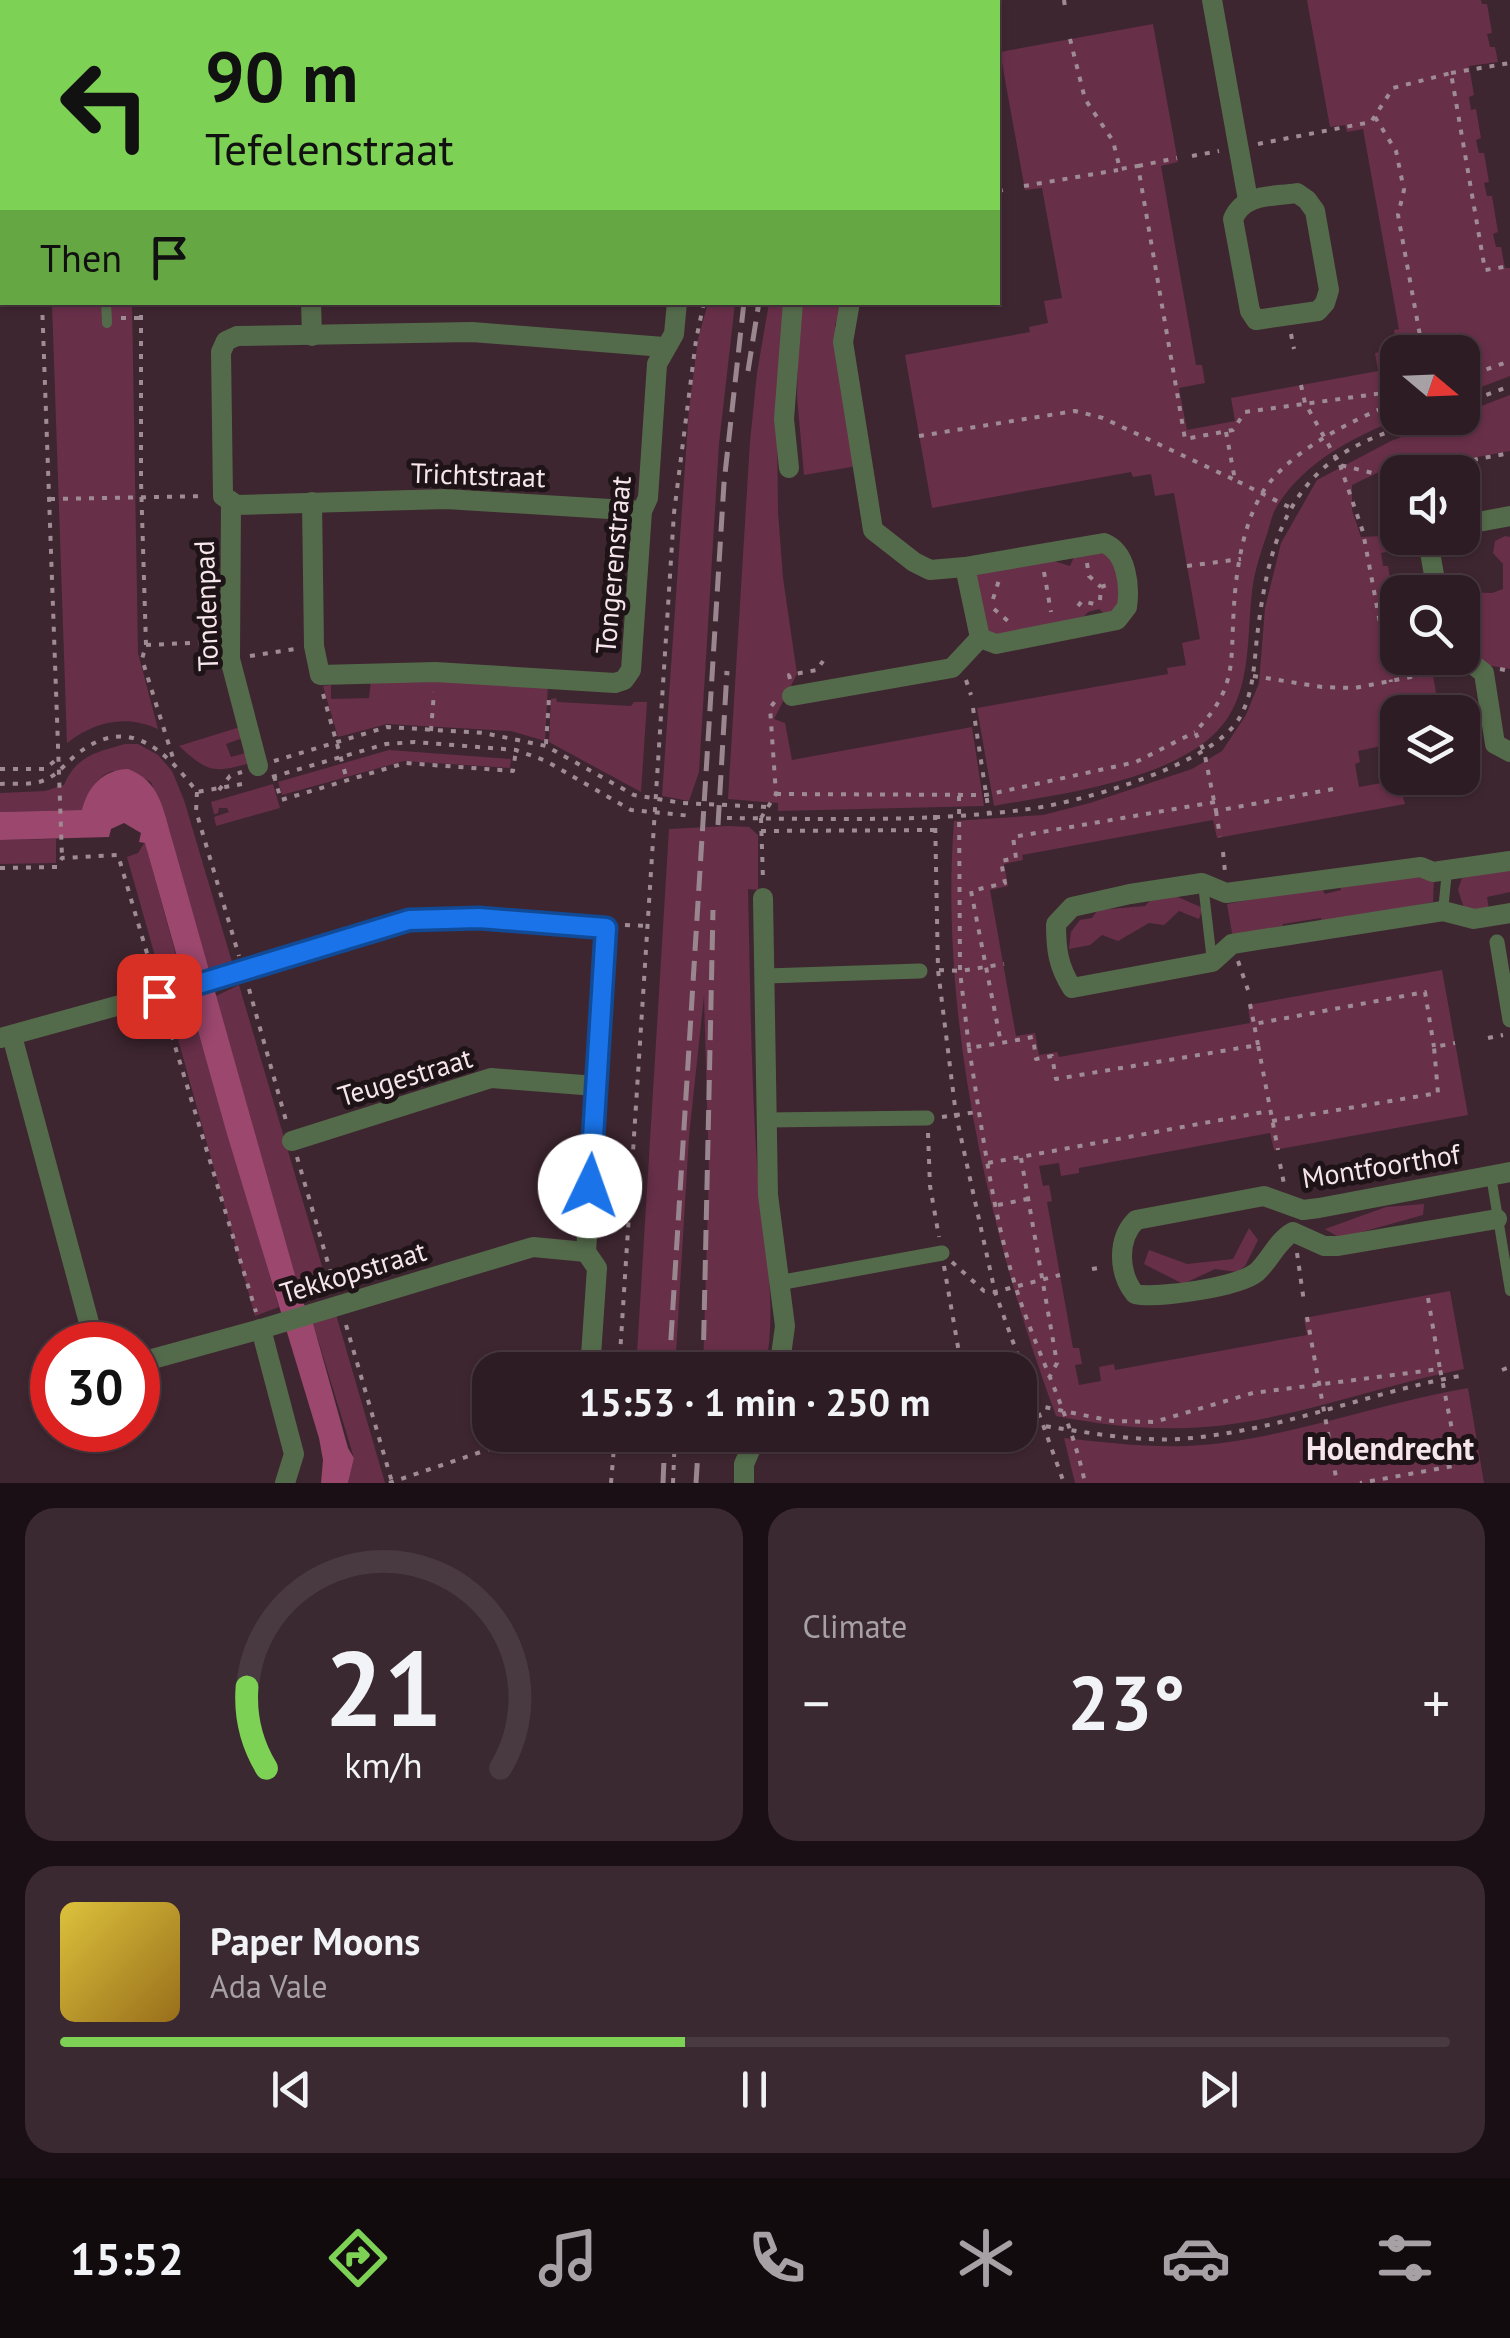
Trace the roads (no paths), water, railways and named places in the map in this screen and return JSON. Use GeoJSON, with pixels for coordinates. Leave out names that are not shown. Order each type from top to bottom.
{"type":"FeatureCollection","features":[{"type":"Feature","properties":{"kind":"street"},"geometry":{"type":"LineString","coordinates":[[1212,0],[1248,200]]}},
{"type":"Feature","properties":{"kind":"street"},"geometry":{"type":"LineString","coordinates":[[1297,194],[1314,211],[1328,290],[1326,303],[1318,311],[1264,321],[1256,320],[1250,311],[1233,219],[1248,200],[1297,194]]}},
{"type":"Feature","properties":{"kind":"street"},"geometry":{"type":"LineString","coordinates":[[311,305],[312,336],[472,332],[664,347]]}},
{"type":"Feature","properties":{"kind":"street","name":"Tongerenstraat"},"geometry":{"type":"LineString","coordinates":[[312,502],[314,646],[320,674],[435,672],[615,683],[624,680],[632,670],[657,364],[674,334],[676,305]]}},
{"type":"Feature","properties":{"kind":"street"},"geometry":{"type":"LineString","coordinates":[[789,468],[784,419],[793,305]]}},
{"type":"Feature","properties":{"kind":"street"},"geometry":{"type":"LineString","coordinates":[[849,305],[843,342],[873,530],[930,570],[1084,544],[1104,543],[1120,555],[1126,577],[1127,607],[1117,620],[996,644],[980,638]]}},
{"type":"Feature","properties":{"kind":"street","name":"Tondenpad"},"geometry":{"type":"LineString","coordinates":[[262,776],[230,650],[221,352],[226,341],[237,336],[312,336]]}},
{"type":"Feature","properties":{"kind":"street","name":"Trichtstraat"},"geometry":{"type":"LineString","coordinates":[[312,502],[446,498],[642,511]]}},
{"type":"Feature","properties":{"kind":"street","name":"Tondenpad"},"geometry":{"type":"LineString","coordinates":[[227,499],[236,504],[312,502]]}},
{"type":"Feature","properties":{"kind":"street"},"geometry":{"type":"LineString","coordinates":[[1480,522],[1510,516]]}},
{"type":"Feature","properties":{"kind":"street"},"geometry":{"type":"LineString","coordinates":[[965,567],[980,638]]}},
{"type":"Feature","properties":{"kind":"street"},"geometry":{"type":"LineString","coordinates":[[792,696],[952,668],[980,638]]}},
{"type":"Feature","properties":{"kind":"street"},"geometry":{"type":"LineString","coordinates":[[1480,670],[1484,673],[1495,744],[1510,752]]}},
{"type":"Feature","properties":{"kind":"street"},"geometry":{"type":"LineString","coordinates":[[1510,860],[1447,871],[1421,867],[1226,893],[1202,883],[1072,907],[1056,924],[1056,953],[1061,972],[1072,988],[1212,962],[1232,944],[1443,911],[1474,919],[1510,913]]}},
{"type":"Feature","properties":{"kind":"street"},"geometry":{"type":"LineString","coordinates":[[763,898],[768,1195],[784,1326],[781,1352]]}},
{"type":"Feature","properties":{"kind":"street"},"geometry":{"type":"LineString","coordinates":[[88,1322],[6,1037],[159,996],[409,920],[479,918],[606,928],[586,1252],[597,1268],[591,1352]]}},
{"type":"Feature","properties":{"kind":"street"},"geometry":{"type":"LineString","coordinates":[[1497,942],[1510,1020]]}},
{"type":"Feature","properties":{"kind":"street"},"geometry":{"type":"LineString","coordinates":[[766,976],[920,970]]}},
{"type":"Feature","properties":{"kind":"street","name":"Teugestraat"},"geometry":{"type":"LineString","coordinates":[[292,1142],[491,1078],[596,1086]]}},
{"type":"Feature","properties":{"kind":"street"},"geometry":{"type":"LineString","coordinates":[[767,1120],[928,1118]]}},
{"type":"Feature","properties":{"kind":"street","name":"Montfoorthof"},"geometry":{"type":"LineString","coordinates":[[1498,1219],[1338,1246],[1324,1246],[1294,1232],[1286,1236],[1256,1273],[1242,1280],[1156,1296],[1135,1294],[1128,1285],[1123,1264],[1122,1240],[1126,1229],[1136,1220],[1264,1196],[1302,1210],[1319,1208],[1500,1174]]}},
{"type":"Feature","properties":{"kind":"street","name":"Tekkopstraat"},"geometry":{"type":"LineString","coordinates":[[160,1357],[533,1248],[586,1252]]}},
{"type":"Feature","properties":{"kind":"street"},"geometry":{"type":"LineString","coordinates":[[778,1283],[942,1253]]}},
{"type":"Feature","properties":{"kind":"street"},"geometry":{"type":"LineString","coordinates":[[270,1326],[294,1454],[285,1483]]}},
{"type":"Feature","properties":{"kind":"street"},"geometry":{"type":"LineString","coordinates":[[744,1483],[744,1464],[749,1452]]}},
{"type":"Feature","properties":{"kind":"lane"},"geometry":{"type":"LineString","coordinates":[[106,305],[107,320]]}},
{"type":"Feature","properties":{"kind":"lane"},"geometry":{"type":"LineString","coordinates":[[1443,911],[1447,871]]}},
{"type":"Feature","properties":{"kind":"lane"},"geometry":{"type":"LineString","coordinates":[[1202,883],[1212,962]]}},
{"type":"Feature","properties":{"kind":"lane"},"geometry":{"type":"LineString","coordinates":[[1500,1174],[1498,1219],[1510,1291]]}},
{"type":"Feature","properties":{"kind":"railway"},"geometry":{"type":"LineString","coordinates":[[670,1352],[724,483],[744,305]]}},
{"type":"Feature","properties":{"kind":"railway"},"geometry":{"type":"LineString","coordinates":[[748,371],[759,305]]}},
{"type":"Feature","properties":{"kind":"railway"},"geometry":{"type":"LineString","coordinates":[[718,825],[727,671]]}},
{"type":"Feature","properties":{"kind":"railway"},"geometry":{"type":"LineString","coordinates":[[703,1352],[713,910]]}},
{"type":"Feature","properties":{"kind":"railway"},"geometry":{"type":"LineString","coordinates":[[663,1483],[664,1452]]}},
{"type":"Feature","properties":{"kind":"railway"},"geometry":{"type":"LineString","coordinates":[[696,1483],[698,1452]]}},
{"type":"Feature","properties":{"kind":"district","name":"Holendrecht"},"geometry":{"type":"Point","coordinates":[1390,1449]}}]}
